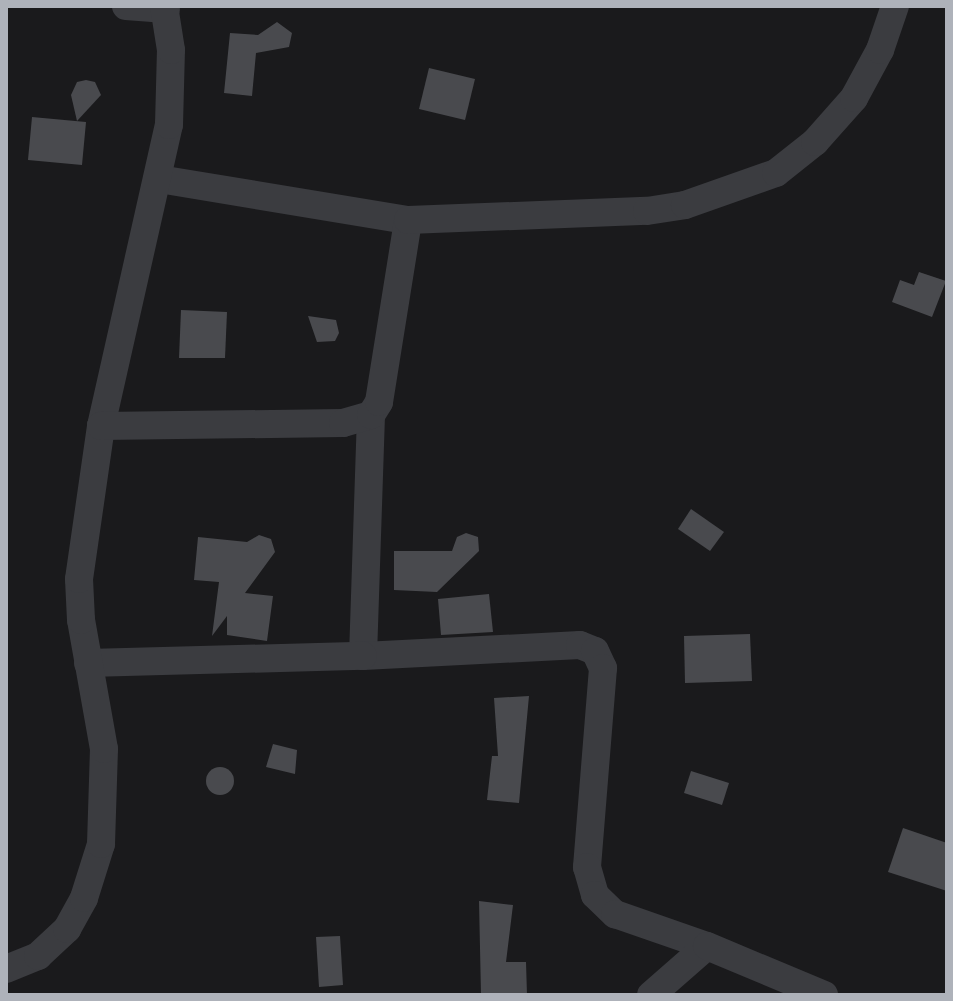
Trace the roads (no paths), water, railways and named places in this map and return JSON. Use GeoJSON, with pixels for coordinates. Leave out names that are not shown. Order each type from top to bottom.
{"type":"FeatureCollection","features":[{"type":"Feature","properties":{"kind":"street"},"geometry":{"type":"LineString","coordinates":[[6,969],[38,956],[67,929],[101,844],[104,749],[88,663],[79,579],[101,426],[159,179],[172,83],[165,8],[126,6]]}},
{"type":"Feature","properties":{"kind":"street"},"geometry":{"type":"LineString","coordinates":[[159,179],[408,220],[647,211],[685,205],[776,173],[815,142],[854,98],[880,50],[895,6]]}},
{"type":"Feature","properties":{"kind":"street"},"geometry":{"type":"LineString","coordinates":[[363,656],[371,415],[379,402],[408,220]]}},
{"type":"Feature","properties":{"kind":"street"},"geometry":{"type":"LineString","coordinates":[[101,426],[343,423],[371,415]]}},
{"type":"Feature","properties":{"kind":"street"},"geometry":{"type":"LineString","coordinates":[[88,663],[363,656],[580,645],[595,651],[603,668],[587,867],[595,895],[615,914],[707,946],[824,995]]}},
{"type":"Feature","properties":{"kind":"street"},"geometry":{"type":"LineString","coordinates":[[651,995],[707,946]]}}]}
